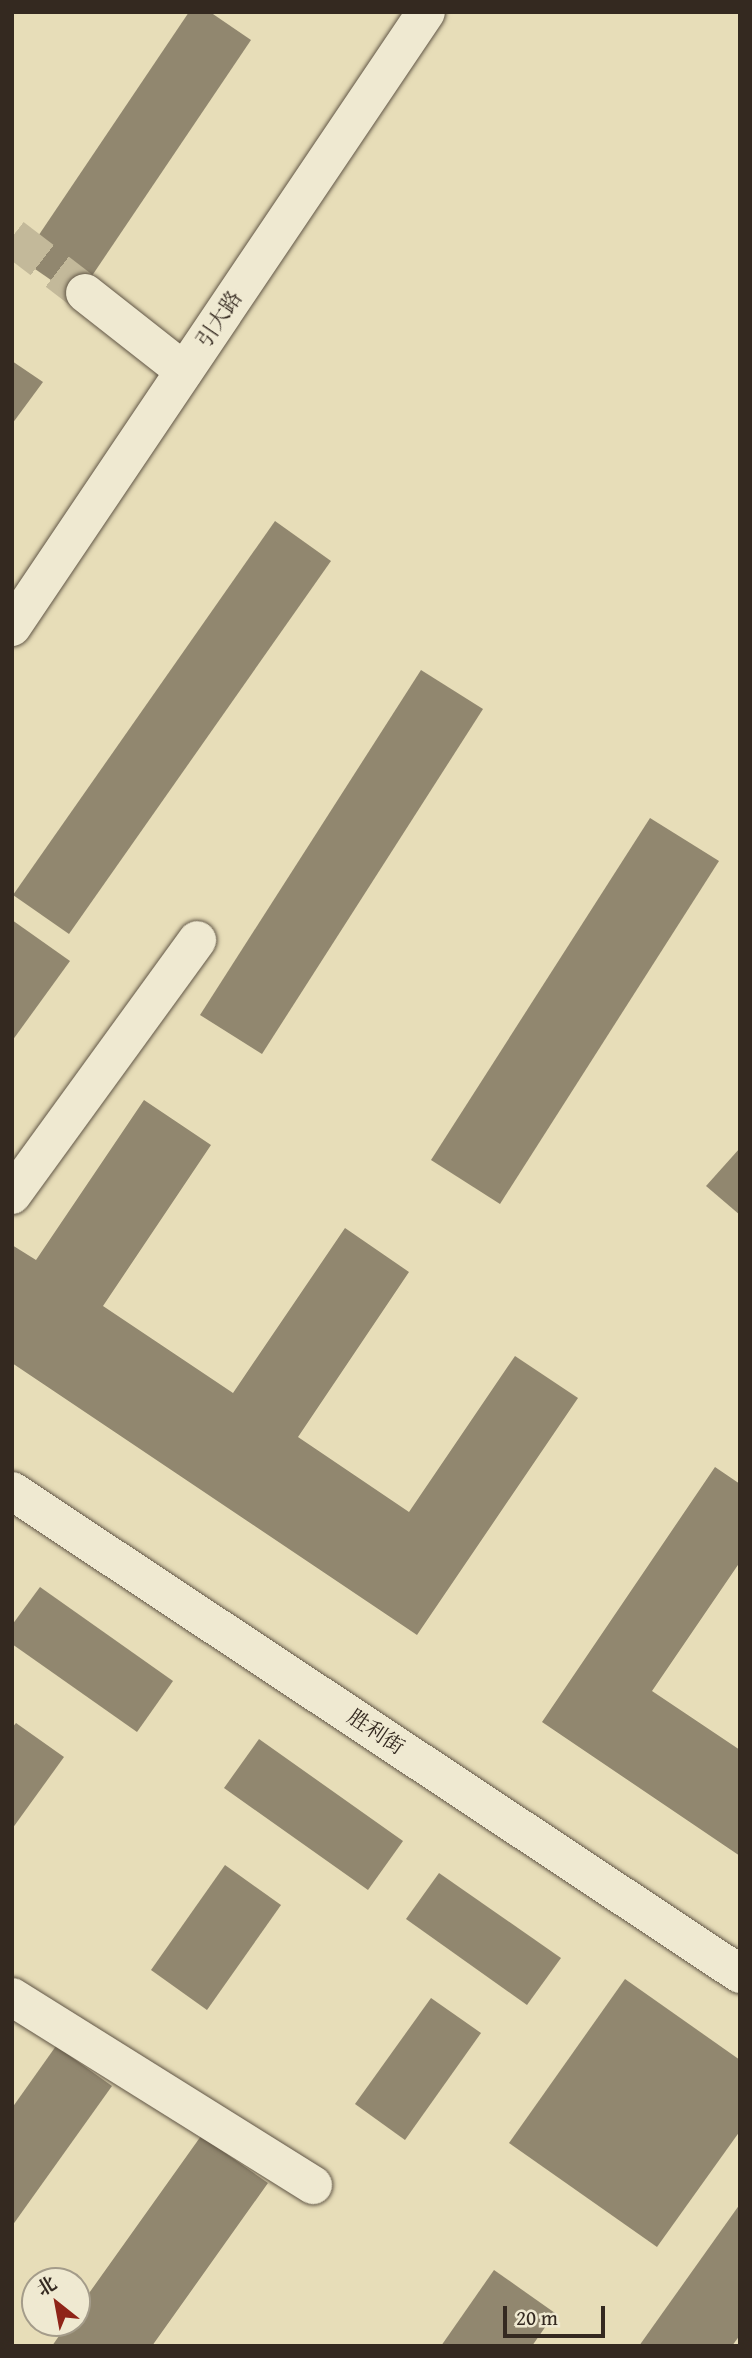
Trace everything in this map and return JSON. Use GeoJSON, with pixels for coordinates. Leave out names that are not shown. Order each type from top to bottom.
{"type":"FeatureCollection","features":[{"type":"Feature","properties":{"kind":"street","name":"引大路"},"geometry":{"type":"LineString","coordinates":[[12,627],[426,12]]}},
{"type":"Feature","properties":{"kind":"street"},"geometry":{"type":"LineString","coordinates":[[85,293],[184,371]]}},
{"type":"Feature","properties":{"kind":"street"},"geometry":{"type":"LineString","coordinates":[[12,1195],[197,940]]}},
{"type":"Feature","properties":{"kind":"street","name":"胜利街"},"geometry":{"type":"LineString","coordinates":[[12,1491],[740,1974]]}},
{"type":"Feature","properties":{"kind":"street"},"geometry":{"type":"LineString","coordinates":[[12,1997],[313,2185]]}},
{"type":"Feature","properties":{"kind":"building"},"geometry":{"type":"Polygon","coordinates":[[[189,12],[210,12],[251,40],[77,298],[22,260],[189,12]]]}},
{"type":"Feature","properties":{"kind":"building"},"geometry":{"type":"Polygon","coordinates":[[[12,361],[43,382],[12,424],[12,361]]]}},
{"type":"Feature","properties":{"kind":"building"},"geometry":{"type":"Polygon","coordinates":[[[275,521],[331,561],[69,934],[13,895],[275,521]]]}},
{"type":"Feature","properties":{"kind":"building"},"geometry":{"type":"Polygon","coordinates":[[[421,670],[483,709],[262,1054],[200,1015],[421,670]]]}},
{"type":"Feature","properties":{"kind":"building"},"geometry":{"type":"Polygon","coordinates":[[[650,818],[719,861],[500,1204],[431,1160],[650,818]]]}},
{"type":"Feature","properties":{"kind":"building"},"geometry":{"type":"Polygon","coordinates":[[[12,920],[70,961],[12,1041],[12,920]]]}},
{"type":"Feature","properties":{"kind":"building"},"geometry":{"type":"Polygon","coordinates":[[[144,1100],[211,1145],[103,1306],[233,1393],[345,1228],[409,1272],[298,1437],[409,1512],[515,1356],[578,1398],[417,1635],[12,1363],[12,1245],[36,1260],[144,1100]]]}},
{"type":"Feature","properties":{"kind":"building"},"geometry":{"type":"Polygon","coordinates":[[[740,1148],[740,1215],[706,1186],[740,1148]]]}},
{"type":"Feature","properties":{"kind":"building"},"geometry":{"type":"Polygon","coordinates":[[[715,1467],[740,1484],[740,1562],[652,1691],[740,1750],[740,1856],[542,1722],[715,1467]]]}},
{"type":"Feature","properties":{"kind":"building"},"geometry":{"type":"Polygon","coordinates":[[[40,1587],[173,1681],[137,1732],[12,1644],[12,1625],[40,1587]]]}},
{"type":"Feature","properties":{"kind":"building"},"geometry":{"type":"Polygon","coordinates":[[[16,1723],[64,1757],[12,1829],[12,1728],[16,1723]]]}},
{"type":"Feature","properties":{"kind":"building"},"geometry":{"type":"Polygon","coordinates":[[[259,1739],[403,1841],[368,1890],[224,1788],[259,1739]]]}},
{"type":"Feature","properties":{"kind":"building"},"geometry":{"type":"Polygon","coordinates":[[[225,1865],[281,1905],[207,2010],[151,1970],[225,1865]]]}},
{"type":"Feature","properties":{"kind":"building"},"geometry":{"type":"Polygon","coordinates":[[[439,1873],[561,1958],[527,2005],[406,1919],[439,1873]]]}},
{"type":"Feature","properties":{"kind":"building"},"geometry":{"type":"Polygon","coordinates":[[[625,1979],[740,2060],[740,2131],[657,2247],[509,2143],[625,1979]]]}},
{"type":"Feature","properties":{"kind":"building"},"geometry":{"type":"Polygon","coordinates":[[[431,1998],[481,2033],[405,2140],[355,2104],[431,1998]]]}},
{"type":"Feature","properties":{"kind":"building"},"geometry":{"type":"Polygon","coordinates":[[[56,2046],[112,2086],[12,2226],[12,2108],[56,2046]]]}},
{"type":"Feature","properties":{"kind":"building"},"geometry":{"type":"Polygon","coordinates":[[[201,2136],[268,2183],[152,2346],[52,2346],[58,2337],[91,2337],[91,2290],[201,2136]]]}},
{"type":"Feature","properties":{"kind":"building"},"geometry":{"type":"Polygon","coordinates":[[[740,2204],[740,2335],[732,2346],[639,2346],[740,2204]]]}},
{"type":"Feature","properties":{"kind":"building"},"geometry":{"type":"Polygon","coordinates":[[[494,2270],[555,2313],[532,2346],[441,2346],[494,2270]]]}},
{"type":"Feature","properties":{"kind":"tunnel"},"geometry":{"type":"LineString","coordinates":[[12,237],[85,293]]}}]}
